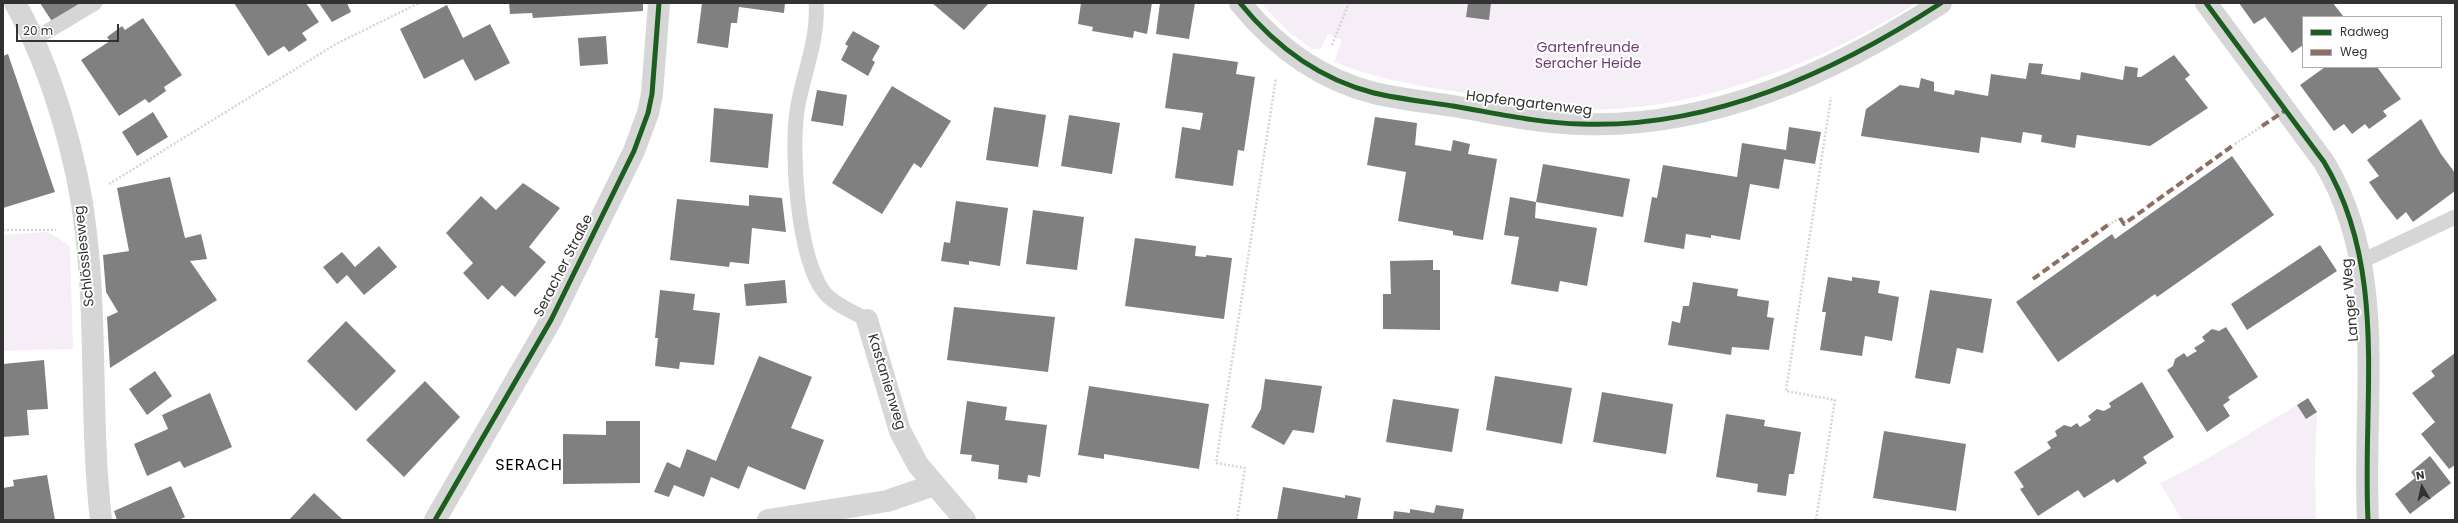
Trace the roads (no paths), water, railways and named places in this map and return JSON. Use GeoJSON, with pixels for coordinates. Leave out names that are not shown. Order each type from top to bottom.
{"type":"FeatureCollection","features":[{"type":"Feature","properties":{"kind":"street","name":"Schlösslesweg"},"geometry":{"type":"LineString","coordinates":[[15,3],[33,40],[53,90],[80,200],[86,234],[101,520]]}},
{"type":"Feature","properties":{"kind":"street","name":"Seracher Straße"},"geometry":{"type":"LineString","coordinates":[[435,520],[551,320],[634,151],[648,113],[652,94],[659,3]]}},
{"type":"Feature","properties":{"kind":"street","name":"Hopfengartenweg"},"geometry":{"type":"LineString","coordinates":[[1240,3],[1259,26],[1283,48],[1319,71],[1358,88],[1392,96],[1559,122],[1606,124],[1657,120],[1716,107],[1764,93],[1835,65],[1888,37],[1941,3]]}},
{"type":"Feature","properties":{"kind":"street","name":"Langer Weg"},"geometry":{"type":"LineString","coordinates":[[2206,3],[2332,175],[2350,216],[2362,262],[2367,317],[2368,520]]}},
{"type":"Feature","properties":{"kind":"street","name":"Kastanienweg"},"geometry":{"type":"LineString","coordinates":[[867,320],[900,431],[918,465],[965,520]]}},
{"type":"Feature","properties":{"kind":"street"},"geometry":{"type":"LineString","coordinates":[[768,520],[887,501],[934,485]]}},
{"type":"Feature","properties":{"kind":"lane"},"geometry":{"type":"LineString","coordinates":[[33,40],[95,3]]}},
{"type":"Feature","properties":{"kind":"lane"},"geometry":{"type":"LineString","coordinates":[[816,3],[814,32],[796,121],[794,166],[798,200],[807,251],[822,288],[829,296],[867,320]]}},
{"type":"Feature","properties":{"kind":"lane"},"geometry":{"type":"LineString","coordinates":[[2362,262],[2455,217]]}},
{"type":"Feature","properties":{"kind":"district","name":"SERACH"},"geometry":{"type":"Point","coordinates":[529,466]}},
{"type":"Feature","properties":{"kind":"park label","name":"Gartenfreunde Seracher Heide"},"geometry":{"type":"Point","coordinates":[1588,56]}}]}
